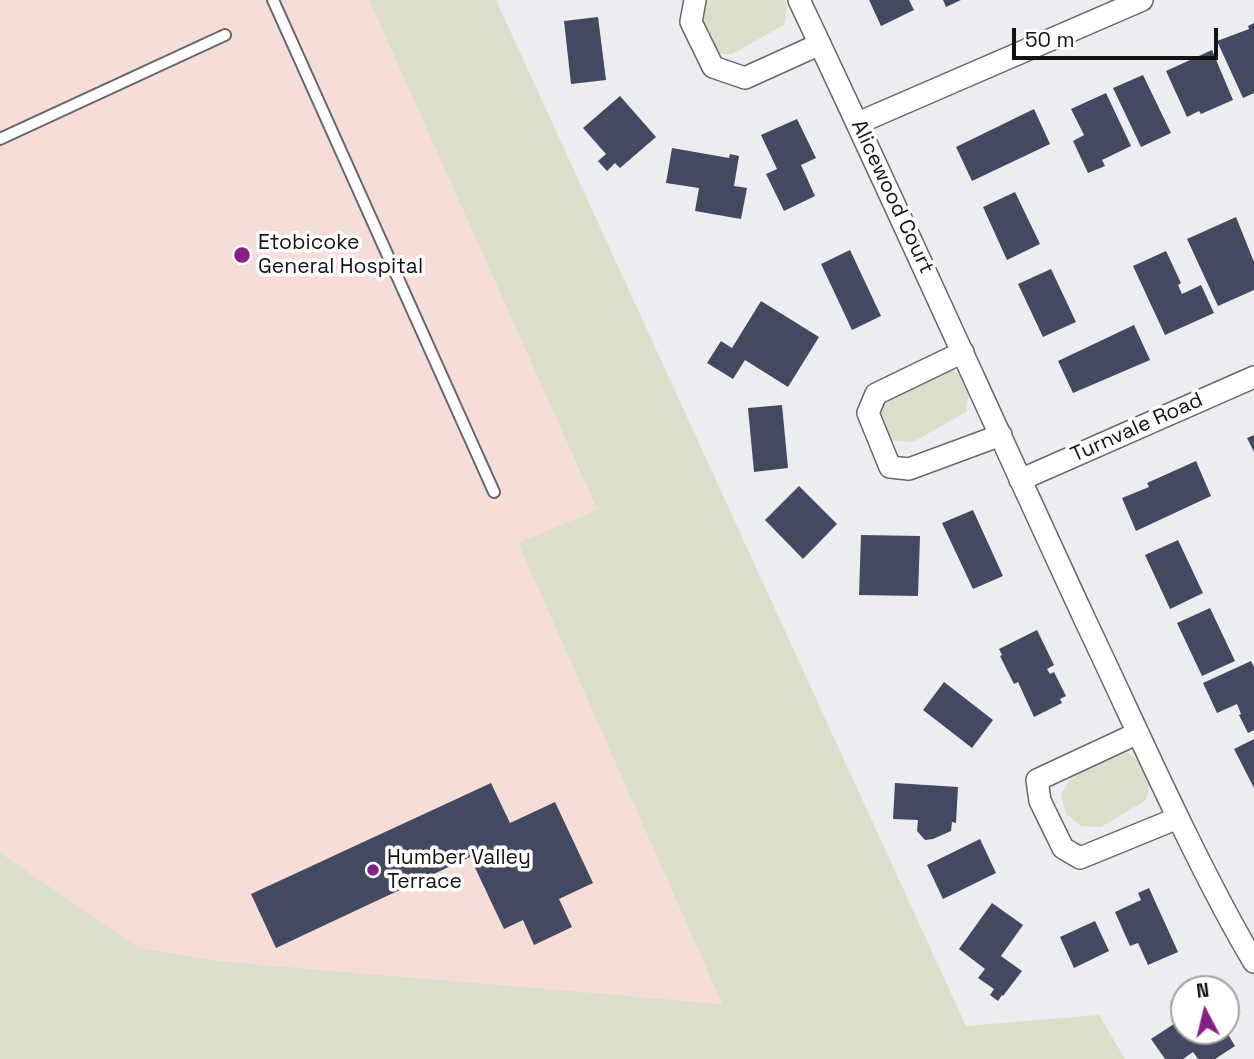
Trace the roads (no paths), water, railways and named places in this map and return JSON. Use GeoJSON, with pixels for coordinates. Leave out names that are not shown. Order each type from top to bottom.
{"type":"FeatureCollection","features":[{"type":"Feature","properties":{"kind":"street"},"geometry":{"type":"LineString","coordinates":[[695,0],[691,22],[713,67],[745,78],[820,44]]}},
{"type":"Feature","properties":{"kind":"street","name":"Alicewood Court"},"geometry":{"type":"LineString","coordinates":[[799,0],[1178,818],[1223,911],[1254,962]]}},
{"type":"Feature","properties":{"kind":"street"},"geometry":{"type":"LineString","coordinates":[[858,123],[1142,0]]}},
{"type":"Feature","properties":{"kind":"street"},"geometry":{"type":"LineString","coordinates":[[963,352],[876,394],[867,413],[890,467],[909,469],[1000,435]]}},
{"type":"Feature","properties":{"kind":"street","name":"Turnvale Road"},"geometry":{"type":"LineString","coordinates":[[1020,480],[1254,377]]}},
{"type":"Feature","properties":{"kind":"street"},"geometry":{"type":"LineString","coordinates":[[1138,733],[1037,780],[1040,801],[1063,848],[1080,858],[1178,818]]}},
{"type":"Feature","properties":{"kind":"lane"},"geometry":{"type":"LineString","coordinates":[[273,0],[494,492]]}},
{"type":"Feature","properties":{"kind":"lane"},"geometry":{"type":"LineString","coordinates":[[0,139],[225,35]]}},
{"type":"Feature","properties":{"kind":"place","name":"Etobicoke General Hospital"},"geometry":{"type":"Point","coordinates":[242,255]}},
{"type":"Feature","properties":{"kind":"place","name":"Humber Valley Terrace"},"geometry":{"type":"Point","coordinates":[373,870]}}]}
